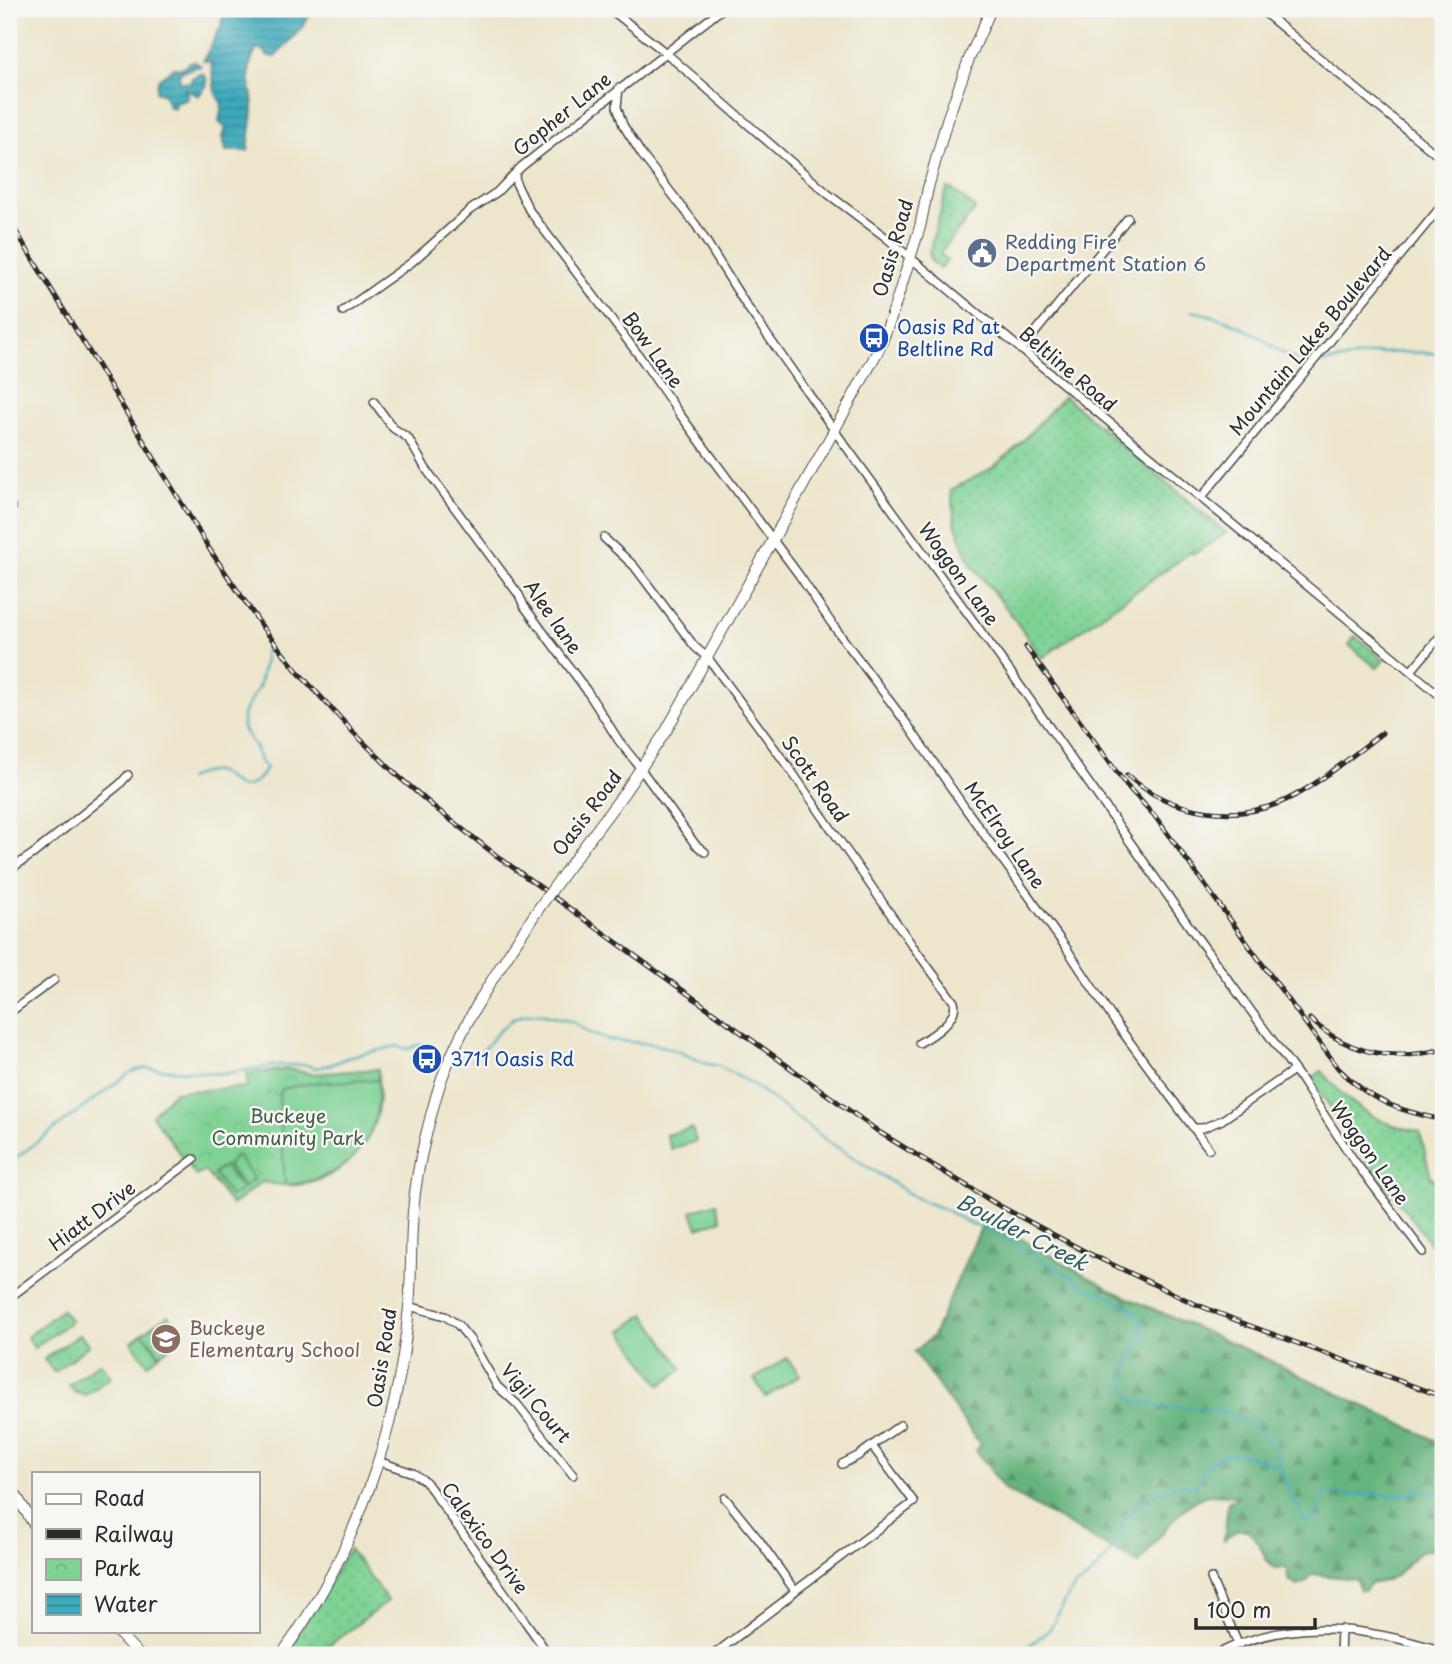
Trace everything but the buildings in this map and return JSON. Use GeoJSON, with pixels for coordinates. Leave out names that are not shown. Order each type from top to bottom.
{"type":"FeatureCollection","features":[{"type":"Feature","properties":{"kind":"main road","name":"Oasis Road"},"geometry":{"type":"LineString","coordinates":[[281,1655],[335,1566],[357,1518],[378,1461],[404,1348],[409,1306],[413,1213],[424,1140],[438,1091],[455,1048],[485,992],[539,908],[666,731],[878,349],[910,257],[947,120],[968,60],[991,9]]}},
{"type":"Feature","properties":{"kind":"main road"},"geometry":{"type":"LineString","coordinates":[[9,1484],[32,1521]]}},
{"type":"Feature","properties":{"kind":"main road"},"geometry":{"type":"LineString","coordinates":[[118,1632],[139,1655]]}},
{"type":"Feature","properties":{"kind":"street","name":"Beltline Road"},"geometry":{"type":"LineString","coordinates":[[610,9],[666,53],[828,194],[910,257],[1443,698]]}},
{"type":"Feature","properties":{"kind":"street","name":"Gopher Lane"},"geometry":{"type":"LineString","coordinates":[[342,312],[412,262],[470,210],[497,192],[521,167],[722,9]]}},
{"type":"Feature","properties":{"kind":"street"},"geometry":{"type":"LineString","coordinates":[[1260,9],[1443,160]]}},
{"type":"Feature","properties":{"kind":"street","name":"Woggon Lane"},"geometry":{"type":"LineString","coordinates":[[619,88],[617,107],[623,125],[642,155],[696,225],[746,305],[834,430],[1002,659],[1199,940],[1294,1070],[1353,1160],[1423,1252]]}},
{"type":"Feature","properties":{"kind":"street","name":"Bow Lane"},"geometry":{"type":"LineString","coordinates":[[515,174],[516,183],[529,210],[640,357],[772,541]]}},
{"type":"Feature","properties":{"kind":"street","name":"Mountain Lakes Boulevard"},"geometry":{"type":"LineString","coordinates":[[1201,498],[1443,204]]}},
{"type":"Feature","properties":{"kind":"street"},"geometry":{"type":"LineString","coordinates":[[1021,350],[1128,218]]}},
{"type":"Feature","properties":{"kind":"street","name":"Alee lane"},"geometry":{"type":"LineString","coordinates":[[374,402],[393,428],[408,438],[426,469],[519,595],[619,741],[695,844],[705,852]]}},
{"type":"Feature","properties":{"kind":"street","name":"Scott Road"},"geometry":{"type":"LineString","coordinates":[[604,538],[634,566],[695,647],[708,658],[954,1002],[954,1013],[944,1025],[919,1043]]}},
{"type":"Feature","properties":{"kind":"street","name":"McElroy Lane"},"geometry":{"type":"LineString","coordinates":[[772,541],[908,724],[1065,946],[1115,1022],[1209,1149]]}},
{"type":"Feature","properties":{"kind":"street"},"geometry":{"type":"LineString","coordinates":[[1410,671],[1443,633]]}},
{"type":"Feature","properties":{"kind":"street"},"geometry":{"type":"LineString","coordinates":[[9,870],[33,855],[128,775]]}},
{"type":"Feature","properties":{"kind":"street"},"geometry":{"type":"LineString","coordinates":[[9,1013],[54,979]]}},
{"type":"Feature","properties":{"kind":"street"},"geometry":{"type":"LineString","coordinates":[[1193,1128],[1203,1128],[1222,1120],[1294,1070]]}},
{"type":"Feature","properties":{"kind":"street","name":"Hiatt Drive"},"geometry":{"type":"LineString","coordinates":[[9,1298],[194,1159]]}},
{"type":"Feature","properties":{"kind":"street","name":"Vigil Court"},"geometry":{"type":"LineString","coordinates":[[409,1306],[445,1316],[458,1325],[471,1341],[497,1386],[517,1404],[573,1475]]}},
{"type":"Feature","properties":{"kind":"street"},"geometry":{"type":"LineString","coordinates":[[842,1464],[900,1425]]}},
{"type":"Feature","properties":{"kind":"street"},"geometry":{"type":"LineString","coordinates":[[713,1655],[914,1502],[872,1446]]}},
{"type":"Feature","properties":{"kind":"street","name":"Calexico Drive"},"geometry":{"type":"LineString","coordinates":[[378,1461],[413,1473],[425,1482],[549,1655]]}},
{"type":"Feature","properties":{"kind":"street"},"geometry":{"type":"LineString","coordinates":[[725,1498],[795,1591]]}},
{"type":"Feature","properties":{"kind":"street"},"geometry":{"type":"LineString","coordinates":[[1211,1578],[1238,1644]]}},
{"type":"Feature","properties":{"kind":"street"},"geometry":{"type":"LineString","coordinates":[[1215,1655],[1238,1644],[1278,1632],[1314,1628],[1383,1634],[1443,1651]]}},
{"type":"Feature","properties":{"kind":"street"},"geometry":{"type":"LineString","coordinates":[[1340,1655],[1341,1629]]}},
{"type":"Feature","properties":{"kind":"green space"},"geometry":{"type":"Polygon","coordinates":[[[947,188],[975,210],[940,253],[947,261],[940,269],[931,261],[929,252],[947,188]]]}},
{"type":"Feature","properties":{"kind":"green space"},"geometry":{"type":"Polygon","coordinates":[[[1064,396],[1226,533],[1194,554],[1191,552],[1042,658],[971,564],[955,523],[951,490],[992,468],[1018,446],[1064,396]]]}},
{"type":"Feature","properties":{"kind":"green space"},"geometry":{"type":"Polygon","coordinates":[[[1355,636],[1384,660],[1377,668],[1349,645],[1355,636]]]}},
{"type":"Feature","properties":{"kind":"green space","name":"Buckeye Community Park"},"geometry":{"type":"Polygon","coordinates":[[[289,1069],[312,1074],[378,1069],[378,1107],[372,1128],[355,1155],[330,1175],[300,1184],[262,1182],[232,1205],[205,1171],[196,1176],[152,1115],[174,1092],[247,1087],[247,1074],[289,1069]]]}},
{"type":"Feature","properties":{"kind":"green space"},"geometry":{"type":"Polygon","coordinates":[[[1322,1071],[1335,1087],[1369,1114],[1387,1123],[1420,1132],[1431,1178],[1443,1182],[1443,1262],[1380,1179],[1311,1079],[1322,1071]]]}},
{"type":"Feature","properties":{"kind":"green space"},"geometry":{"type":"Polygon","coordinates":[[[378,1080],[374,1122],[367,1139],[356,1154],[343,1166],[326,1175],[307,1182],[285,1185],[279,1097],[282,1089],[311,1083],[378,1080]]]}},
{"type":"Feature","properties":{"kind":"green space"},"geometry":{"type":"Polygon","coordinates":[[[692,1128],[696,1141],[671,1149],[666,1135],[692,1128]]]}},
{"type":"Feature","properties":{"kind":"green space"},"geometry":{"type":"Polygon","coordinates":[[[237,1156],[254,1179],[244,1187],[227,1165],[237,1156]]]}},
{"type":"Feature","properties":{"kind":"green space"},"geometry":{"type":"Polygon","coordinates":[[[224,1166],[242,1189],[231,1197],[214,1174],[224,1166]]]}},
{"type":"Feature","properties":{"kind":"green space"},"geometry":{"type":"Polygon","coordinates":[[[716,1203],[721,1220],[698,1228],[692,1211],[716,1203]]]}},
{"type":"Feature","properties":{"kind":"green space"},"geometry":{"type":"Polygon","coordinates":[[[986,1219],[1119,1294],[1256,1354],[1443,1444],[1443,1548],[1420,1551],[1396,1576],[1370,1584],[1365,1590],[1360,1590],[1355,1579],[1312,1574],[1306,1582],[1298,1586],[1289,1580],[1286,1568],[1275,1568],[1266,1559],[1259,1543],[1248,1530],[1237,1530],[1224,1540],[1228,1502],[1238,1497],[1209,1495],[1191,1503],[1139,1564],[1004,1489],[976,1450],[981,1446],[914,1352],[933,1336],[986,1219]]]}},
{"type":"Feature","properties":{"kind":"green space"},"geometry":{"type":"Polygon","coordinates":[[[62,1310],[71,1321],[34,1348],[28,1336],[62,1310]]]}},
{"type":"Feature","properties":{"kind":"green space"},"geometry":{"type":"Polygon","coordinates":[[[645,1314],[683,1369],[660,1385],[622,1331],[645,1314]]]}},
{"type":"Feature","properties":{"kind":"green space"},"geometry":{"type":"Polygon","coordinates":[[[168,1315],[184,1336],[172,1345],[156,1323],[168,1315]]]}},
{"type":"Feature","properties":{"kind":"green space"},"geometry":{"type":"Polygon","coordinates":[[[155,1324],[171,1346],[160,1354],[144,1334],[159,1355],[148,1364],[131,1342],[155,1324]]]}},
{"type":"Feature","properties":{"kind":"green space"},"geometry":{"type":"Polygon","coordinates":[[[80,1334],[89,1345],[54,1372],[44,1359],[80,1334]]]}},
{"type":"Feature","properties":{"kind":"green space"},"geometry":{"type":"Polygon","coordinates":[[[787,1358],[800,1375],[766,1397],[754,1379],[787,1358]]]}},
{"type":"Feature","properties":{"kind":"green space"},"geometry":{"type":"Polygon","coordinates":[[[100,1363],[111,1377],[86,1395],[75,1393],[69,1385],[100,1363]]]}},
{"type":"Feature","properties":{"kind":"green space"},"geometry":{"type":"Polygon","coordinates":[[[349,1549],[388,1601],[316,1655],[286,1655],[349,1549]]]}},
{"type":"Feature","properties":{"kind":"water"},"geometry":{"type":"Polygon","coordinates":[[[224,9],[313,9],[302,28],[275,57],[267,56],[266,52],[258,48],[253,55],[250,76],[253,106],[248,151],[226,151],[223,137],[226,128],[219,122],[222,104],[215,92],[211,62],[203,61],[221,26],[224,9]]]}},
{"type":"Feature","properties":{"kind":"water"},"geometry":{"type":"Polygon","coordinates":[[[195,61],[201,66],[180,72],[180,82],[190,83],[192,78],[202,73],[207,80],[206,86],[198,96],[186,89],[188,99],[177,102],[173,109],[169,107],[164,94],[156,92],[160,78],[175,67],[178,69],[195,61]]]}},
{"type":"Feature","properties":{"kind":"waterway"},"geometry":{"type":"LineString","coordinates":[[1192,311],[1240,326],[1287,356],[1309,363]]}},
{"type":"Feature","properties":{"kind":"waterway"},"geometry":{"type":"LineString","coordinates":[[1316,363],[1380,353],[1443,354]]}},
{"type":"Feature","properties":{"kind":"waterway"},"geometry":{"type":"LineString","coordinates":[[188,779],[215,772],[242,787],[253,783],[264,771],[266,767],[261,763],[243,728],[243,714],[259,686],[264,654],[268,648]]}},
{"type":"Feature","properties":{"kind":"waterway","name":"Boulder Creek"},"geometry":{"type":"LineString","coordinates":[[472,1059],[513,1019],[540,1014],[573,1022],[591,1034],[609,1040],[654,1044],[719,1066],[752,1084],[829,1142],[916,1198],[1025,1249],[1086,1287],[1129,1307],[1139,1316],[1143,1325],[1143,1335],[1128,1364],[1125,1377],[1131,1397],[1158,1406],[1206,1409],[1230,1414],[1252,1426],[1275,1450],[1290,1495],[1307,1523],[1313,1520],[1327,1492],[1352,1496],[1377,1493],[1395,1496],[1422,1490],[1443,1492]]}},
{"type":"Feature","properties":{"kind":"waterway","name":"Boulder Creek"},"geometry":{"type":"LineString","coordinates":[[9,1163],[136,1070],[147,1068],[222,1074],[279,1065],[307,1065],[315,1068],[352,1056],[398,1046],[408,1049],[418,1045],[431,1047]]}},
{"type":"Feature","properties":{"kind":"waterway"},"geometry":{"type":"LineString","coordinates":[[1010,1655],[1029,1646],[1050,1629],[1069,1594],[1105,1560],[1117,1540],[1125,1518],[1144,1499],[1174,1486],[1197,1485],[1204,1470],[1221,1456],[1231,1454],[1254,1457],[1279,1466]]}},
{"type":"Feature","properties":{"kind":"railway"},"geometry":{"type":"LineString","coordinates":[[9,220],[210,550],[263,628],[298,672],[352,731],[434,807],[497,856],[879,1132],[998,1205],[1086,1252],[1193,1303],[1443,1397]]}},
{"type":"Feature","properties":{"kind":"railway"},"geometry":{"type":"LineString","coordinates":[[1026,647],[1126,785],[1154,815],[1338,1068],[1362,1089],[1386,1103],[1443,1120]]}},
{"type":"Feature","properties":{"kind":"railway"},"geometry":{"type":"LineString","coordinates":[[1127,775],[1145,789],[1185,807],[1229,813],[1252,811],[1294,796],[1382,733]]}},
{"type":"Feature","properties":{"kind":"railway"},"geometry":{"type":"LineString","coordinates":[[1310,1019],[1340,1040],[1372,1052],[1407,1055],[1443,1049]]}},
{"type":"Feature","properties":{"kind":"place","name":"Redding Fire Department Station 6"},"geometry":{"type":"Point","coordinates":[982,253]}},
{"type":"Feature","properties":{"kind":"place","name":"Oasis Rd at Beltline Rd"},"geometry":{"type":"Point","coordinates":[874,338]}},
{"type":"Feature","properties":{"kind":"place","name":"3711 Oasis Rd"},"geometry":{"type":"Point","coordinates":[427,1059]}},
{"type":"Feature","properties":{"kind":"place","name":"Buckeye Elementary School"},"geometry":{"type":"Point","coordinates":[166,1339]}}]}
